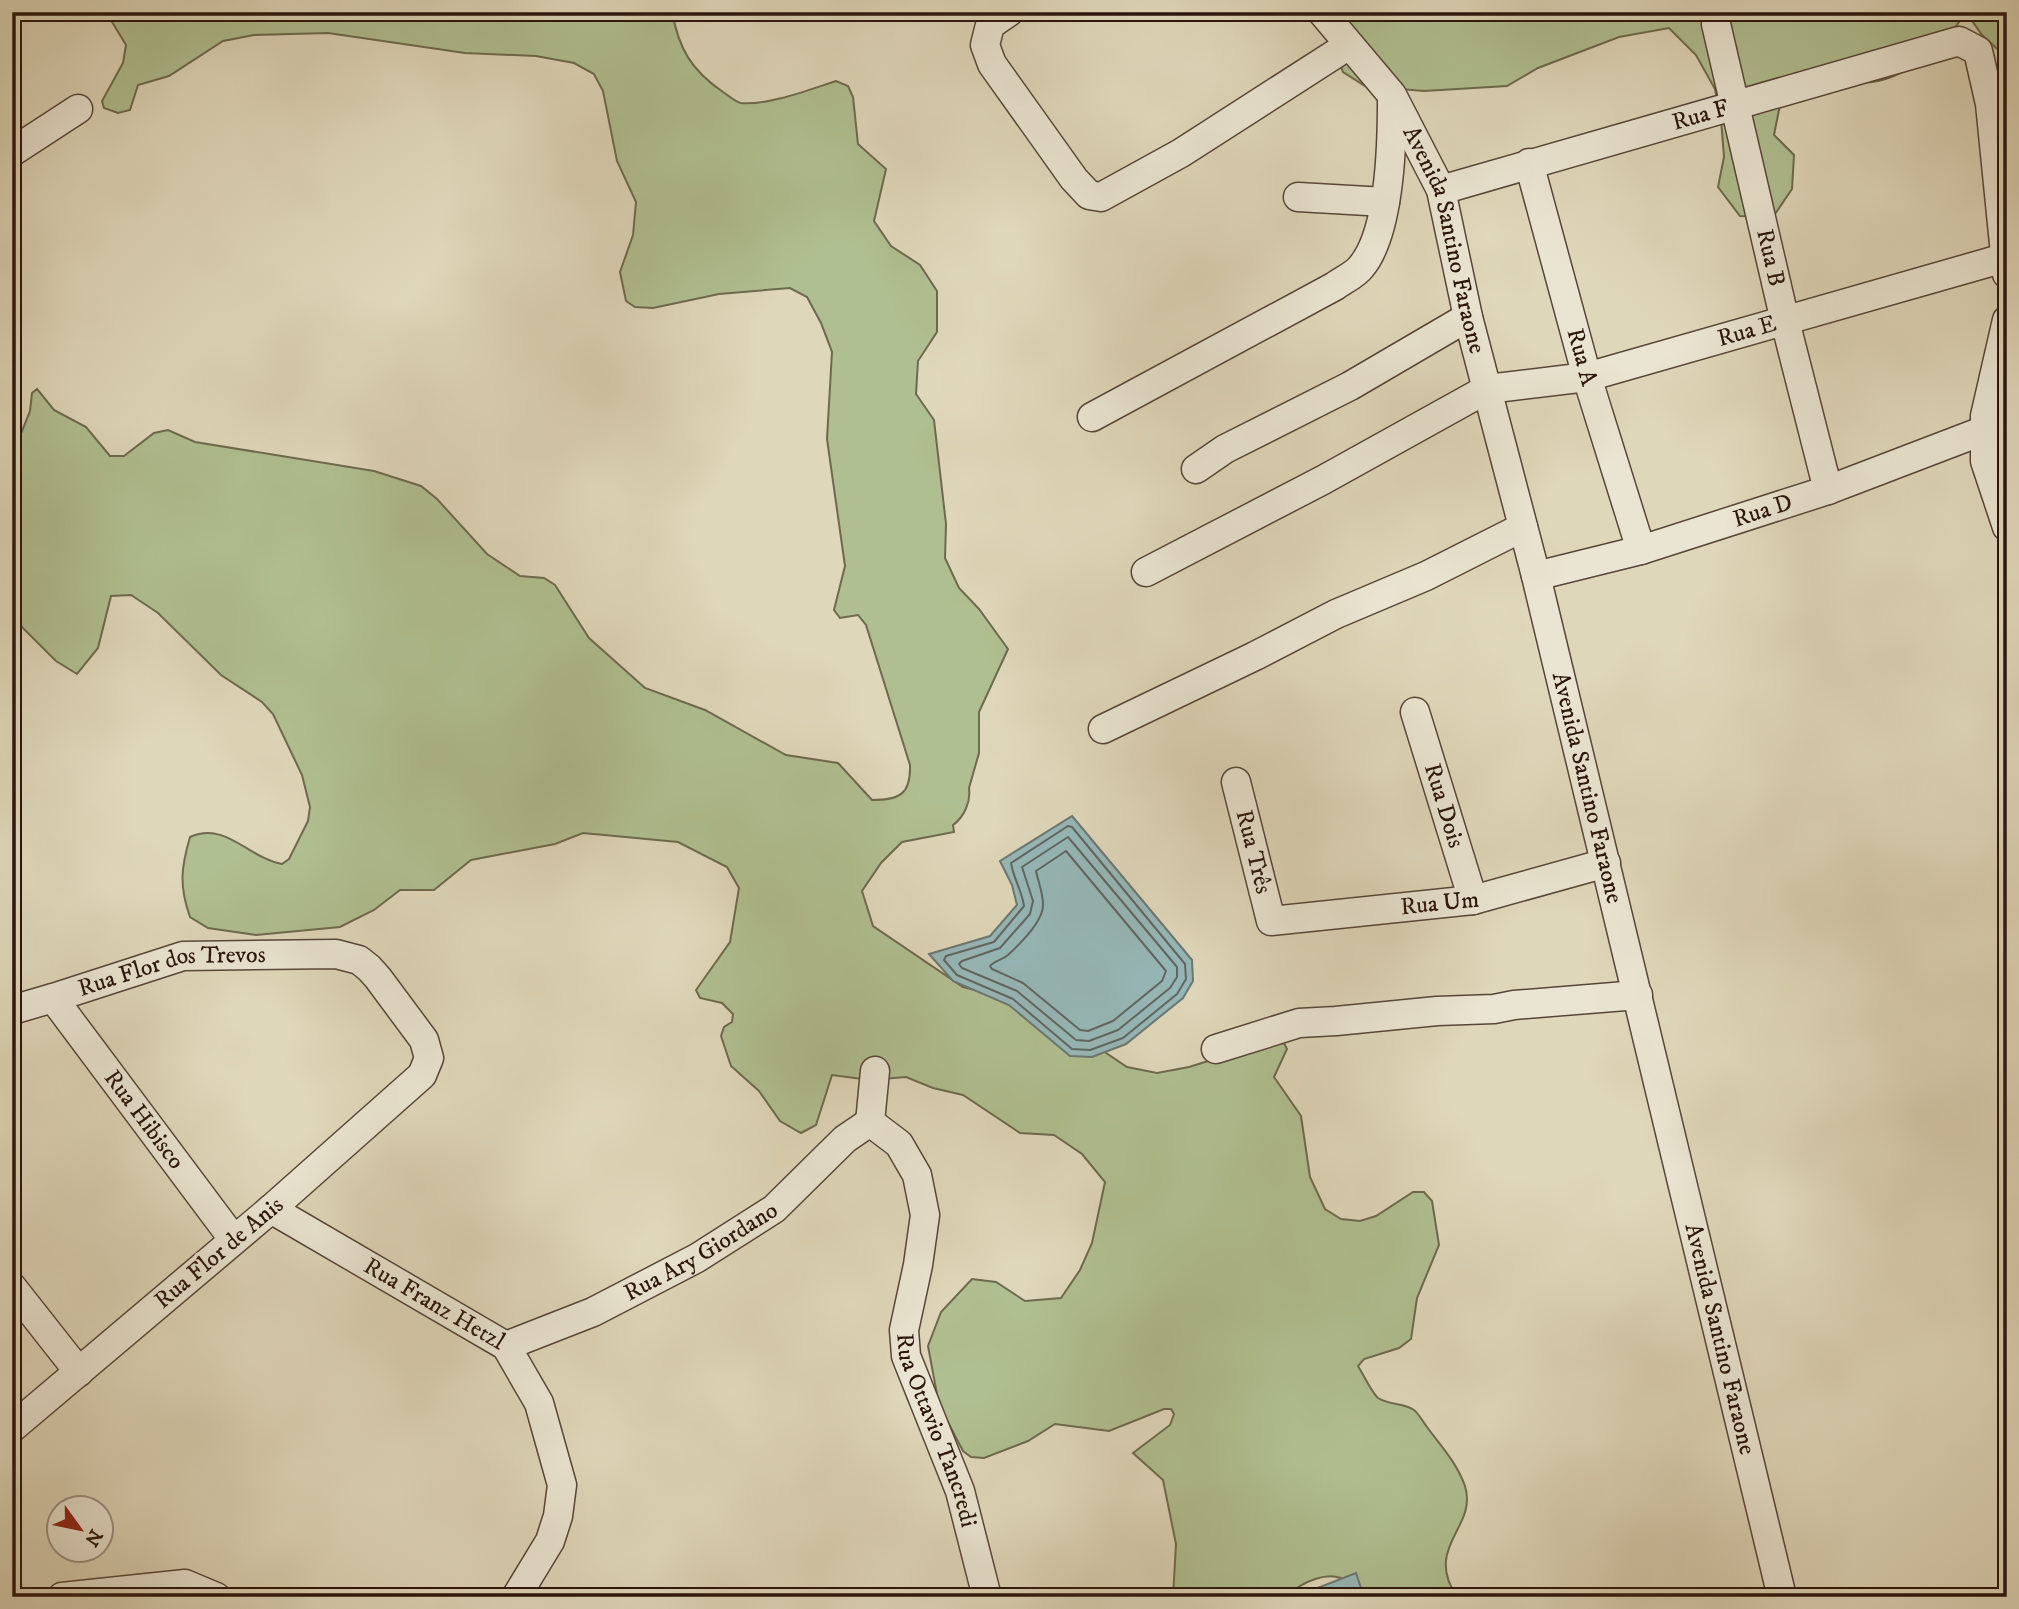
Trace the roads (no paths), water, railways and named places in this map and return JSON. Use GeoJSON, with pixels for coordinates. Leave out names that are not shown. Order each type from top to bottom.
{"type":"FeatureCollection","features":[{"type":"Feature","properties":{"kind":"street"},"geometry":{"type":"LineString","coordinates":[[1009,12],[990,25],[985,45],[992,64],[1074,179],[1089,195],[1101,197],[1181,153],[1349,45]]}},
{"type":"Feature","properties":{"kind":"street","name":"Avenida Santino Faraone"},"geometry":{"type":"LineString","coordinates":[[1322,12],[1392,95],[1440,190],[1468,317],[1536,576],[1782,1597]]}},
{"type":"Feature","properties":{"kind":"street","name":"Rua B"},"geometry":{"type":"LineString","coordinates":[[1716,24],[1785,321],[1828,489]]}},
{"type":"Feature","properties":{"kind":"street","name":"Rua F"},"geometry":{"type":"LineString","coordinates":[[1440,190],[1959,41],[1978,51],[1990,104],[2006,266]]}},
{"type":"Feature","properties":{"kind":"street"},"geometry":{"type":"LineString","coordinates":[[1092,417],[1335,286],[1361,267],[1376,239],[1385,202],[1392,150],[1392,95]]}},
{"type":"Feature","properties":{"kind":"street"},"geometry":{"type":"LineString","coordinates":[[12,152],[78,109]]}},
{"type":"Feature","properties":{"kind":"street","name":"Rua A"},"geometry":{"type":"LineString","coordinates":[[1529,163],[1587,377],[1641,550]]}},
{"type":"Feature","properties":{"kind":"street"},"geometry":{"type":"LineString","coordinates":[[1298,197],[1385,202]]}},
{"type":"Feature","properties":{"kind":"street","name":"Rua E"},"geometry":{"type":"LineString","coordinates":[[1488,389],[1587,377],[1785,321],[2006,266]]}},
{"type":"Feature","properties":{"kind":"street"},"geometry":{"type":"LineString","coordinates":[[1196,469],[1225,449],[1350,386],[1468,317]]}},
{"type":"Feature","properties":{"kind":"street"},"geometry":{"type":"LineString","coordinates":[[2007,320],[1985,416],[1985,461],[2007,527]]}},
{"type":"Feature","properties":{"kind":"street"},"geometry":{"type":"LineString","coordinates":[[1146,572],[1323,480],[1488,389]]}},
{"type":"Feature","properties":{"kind":"street","name":"Rua D"},"geometry":{"type":"LineString","coordinates":[[1536,576],[1641,550],[1828,489],[1985,430]]}},
{"type":"Feature","properties":{"kind":"street"},"geometry":{"type":"LineString","coordinates":[[1103,729],[1311,626],[1426,576],[1523,527]]}},
{"type":"Feature","properties":{"kind":"street","name":"Rua Dois"},"geometry":{"type":"LineString","coordinates":[[1415,712],[1473,900]]}},
{"type":"Feature","properties":{"kind":"street","name":"Rua Três"},"geometry":{"type":"LineString","coordinates":[[1236,782],[1270,921]]}},
{"type":"Feature","properties":{"kind":"street","name":"Rua Um"},"geometry":{"type":"LineString","coordinates":[[1270,921],[1473,900],[1606,863]]}},
{"type":"Feature","properties":{"kind":"street","name":"Rua Flor dos Trevos"},"geometry":{"type":"LineString","coordinates":[[12,1010],[183,956],[336,954],[359,960],[369,968],[424,1040],[429,1058],[422,1075]]}},
{"type":"Feature","properties":{"kind":"street"},"geometry":{"type":"LineString","coordinates":[[1216,1049],[1299,1023],[1638,995]]}},
{"type":"Feature","properties":{"kind":"street","name":"Rua Hibisco"},"geometry":{"type":"LineString","coordinates":[[53,999],[234,1240]]}},
{"type":"Feature","properties":{"kind":"street"},"geometry":{"type":"LineString","coordinates":[[870,1122],[874,1071]]}},
{"type":"Feature","properties":{"kind":"street","name":"Rua Flor de Anis"},"geometry":{"type":"LineString","coordinates":[[12,1427],[271,1209],[422,1075]]}},
{"type":"Feature","properties":{"kind":"street","name":"Rua Ary Giordano"},"geometry":{"type":"LineString","coordinates":[[506,1346],[593,1312],[697,1258],[774,1209],[845,1139],[870,1122]]}},
{"type":"Feature","properties":{"kind":"street","name":"Rua Ottavio Tancredi"},"geometry":{"type":"LineString","coordinates":[[870,1122],[899,1143],[917,1175],[925,1214],[918,1265],[904,1330],[906,1356],[961,1491],[987,1597]]}},
{"type":"Feature","properties":{"kind":"street","name":"Rua Franz Hetzl"},"geometry":{"type":"LineString","coordinates":[[271,1209],[506,1346],[539,1403],[562,1485],[558,1516],[550,1541],[516,1597]]}},
{"type":"Feature","properties":{"kind":"street"},"geometry":{"type":"LineString","coordinates":[[12,1287],[79,1372]]}},
{"type":"Feature","properties":{"kind":"street"},"geometry":{"type":"LineString","coordinates":[[62,1597],[185,1584],[216,1597]]}},
{"type":"Feature","properties":{"kind":"water"},"geometry":{"type":"Polygon","coordinates":[[[1072,816],[1192,960],[1193,981],[1183,998],[1126,1044],[1092,1057],[1070,1056],[1009,1005],[953,981],[929,954],[990,936],[1017,905],[1012,885],[1000,861],[1072,816]]]}},
{"type":"Feature","properties":{"kind":"water"},"geometry":{"type":"Polygon","coordinates":[[[1356,1573],[1364,1597],[1304,1597],[1312,1590],[1356,1573]]]}}]}
